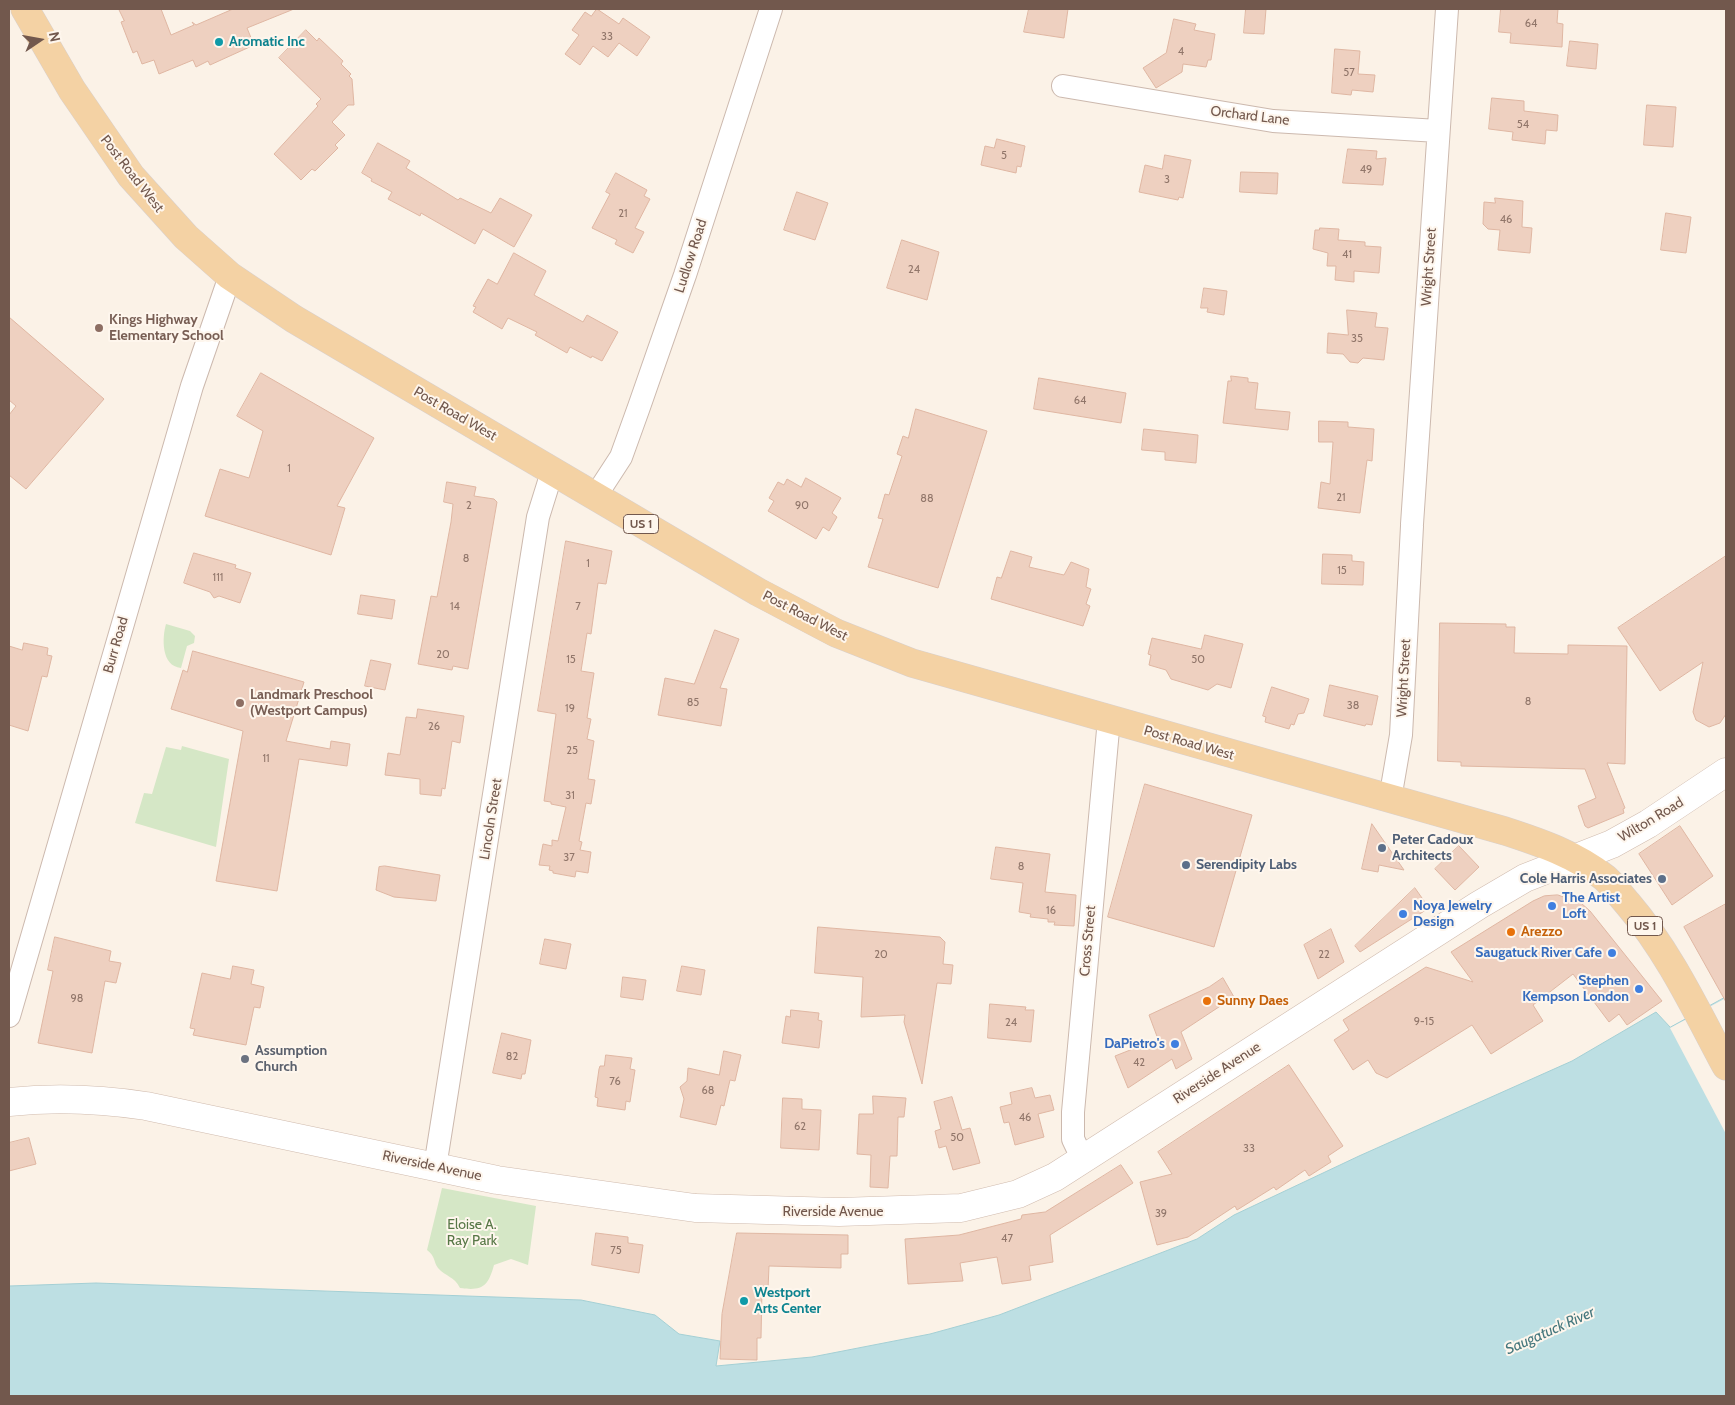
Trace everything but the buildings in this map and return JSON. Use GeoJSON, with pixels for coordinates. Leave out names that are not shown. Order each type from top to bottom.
{"type":"FeatureCollection","features":[{"type":"Feature","properties":{"kind":"main road","name":"Post Road West"},"geometry":{"type":"LineString","coordinates":[[25,9],[72,90],[131,176],[174,226],[230,276],[294,319],[595,498],[766,596],[836,633],[912,663],[1520,836],[1572,859],[1605,878],[1636,914],[1672,966],[1726,1066]]}},
{"type":"Feature","properties":{"kind":"main road","name":"Wilton Road"},"geometry":{"type":"LineString","coordinates":[[1572,859],[1612,844],[1656,819],[1726,772]]}},
{"type":"Feature","properties":{"kind":"main road","name":"Riverside Avenue"},"geometry":{"type":"LineString","coordinates":[[9,1102],[68,1098],[104,1100],[146,1106],[506,1182],[695,1208],[883,1212],[961,1208],[1000,1200],[1040,1185],[1083,1160],[1480,905],[1525,878],[1572,859]]}},
{"type":"Feature","properties":{"kind":"street","name":"Ludlow Road"},"geometry":{"type":"LineString","coordinates":[[595,498],[621,457],[650,377],[771,9]]}},
{"type":"Feature","properties":{"kind":"street","name":"Wright Street"},"geometry":{"type":"LineString","coordinates":[[1390,799],[1401,735],[1412,525],[1446,9]]}},
{"type":"Feature","properties":{"kind":"street","name":"Orchard Lane"},"geometry":{"type":"LineString","coordinates":[[1063,86],[1273,121],[1438,131]]}},
{"type":"Feature","properties":{"kind":"street","name":"Burr Road"},"geometry":{"type":"LineString","coordinates":[[9,1016],[192,386],[230,276]]}},
{"type":"Feature","properties":{"kind":"street","name":"Lincoln Street"},"geometry":{"type":"LineString","coordinates":[[435,1167],[538,517],[552,472]]}},
{"type":"Feature","properties":{"kind":"street","name":"Cross Street"},"geometry":{"type":"LineString","coordinates":[[1083,1160],[1073,1138],[1073,1112],[1109,719]]}},
{"type":"Feature","properties":{"kind":"green space"},"geometry":{"type":"Polygon","coordinates":[[[166,624],[190,631],[195,636],[194,643],[187,646],[181,668],[174,666],[166,657],[164,636],[166,624]]]}},
{"type":"Feature","properties":{"kind":"green space"},"geometry":{"type":"Polygon","coordinates":[[[182,746],[229,759],[216,847],[135,823],[144,793],[152,794],[166,747],[181,750],[182,746]]]}},
{"type":"Feature","properties":{"kind":"green space","name":"Eloise A. Ray Park"},"geometry":{"type":"Polygon","coordinates":[[[442,1188],[536,1206],[528,1265],[511,1259],[494,1265],[489,1278],[483,1286],[474,1289],[460,1288],[455,1281],[438,1268],[432,1255],[427,1250],[442,1188]]]}},
{"type":"Feature","properties":{"kind":"water","name":"Saugatuck River"},"geometry":{"type":"Polygon","coordinates":[[[1726,997],[1726,1396],[9,1396],[9,1286],[96,1283],[581,1300],[655,1315],[679,1334],[720,1341],[716,1366],[812,1357],[930,1334],[999,1315],[1197,1239],[1234,1215],[1359,1156],[1572,1061],[1656,1012],[1670,1027],[1726,997]]]}},
{"type":"Feature","properties":{"kind":"pier"},"geometry":{"type":"Polygon","coordinates":[[[1726,998],[1726,1134],[1670,1028],[1726,998]]]}},
{"type":"Feature","properties":{"kind":"place","name":"Aromatic Inc"},"geometry":{"type":"Point","coordinates":[219,42]}},
{"type":"Feature","properties":{"kind":"place","name":"Kings Highway Elementary School"},"geometry":{"type":"Point","coordinates":[99,328]}},
{"type":"Feature","properties":{"kind":"place","name":"Landmark Preschool (Westport Campus)"},"geometry":{"type":"Point","coordinates":[240,703]}},
{"type":"Feature","properties":{"kind":"place","name":"Peter Cadoux Architects"},"geometry":{"type":"Point","coordinates":[1382,848]}},
{"type":"Feature","properties":{"kind":"place","name":"Serendipity Labs"},"geometry":{"type":"Point","coordinates":[1186,865]}},
{"type":"Feature","properties":{"kind":"place","name":"Cole Harris Associates"},"geometry":{"type":"Point","coordinates":[1662,879]}},
{"type":"Feature","properties":{"kind":"place","name":"The Artist Loft"},"geometry":{"type":"Point","coordinates":[1552,906]}},
{"type":"Feature","properties":{"kind":"place","name":"Noya Jewelry Design"},"geometry":{"type":"Point","coordinates":[1403,914]}},
{"type":"Feature","properties":{"kind":"place","name":"Arezzo"},"geometry":{"type":"Point","coordinates":[1511,932]}},
{"type":"Feature","properties":{"kind":"place","name":"Saugatuck River Cafe"},"geometry":{"type":"Point","coordinates":[1612,953]}},
{"type":"Feature","properties":{"kind":"place","name":"Stephen Kempson London"},"geometry":{"type":"Point","coordinates":[1639,989]}},
{"type":"Feature","properties":{"kind":"place","name":"Sunny Daes"},"geometry":{"type":"Point","coordinates":[1207,1001]}},
{"type":"Feature","properties":{"kind":"place","name":"DaPietro's"},"geometry":{"type":"Point","coordinates":[1175,1044]}},
{"type":"Feature","properties":{"kind":"place","name":"Assumption Church"},"geometry":{"type":"Point","coordinates":[245,1059]}},
{"type":"Feature","properties":{"kind":"place","name":"Westport Arts Center"},"geometry":{"type":"Point","coordinates":[744,1301]}}]}
